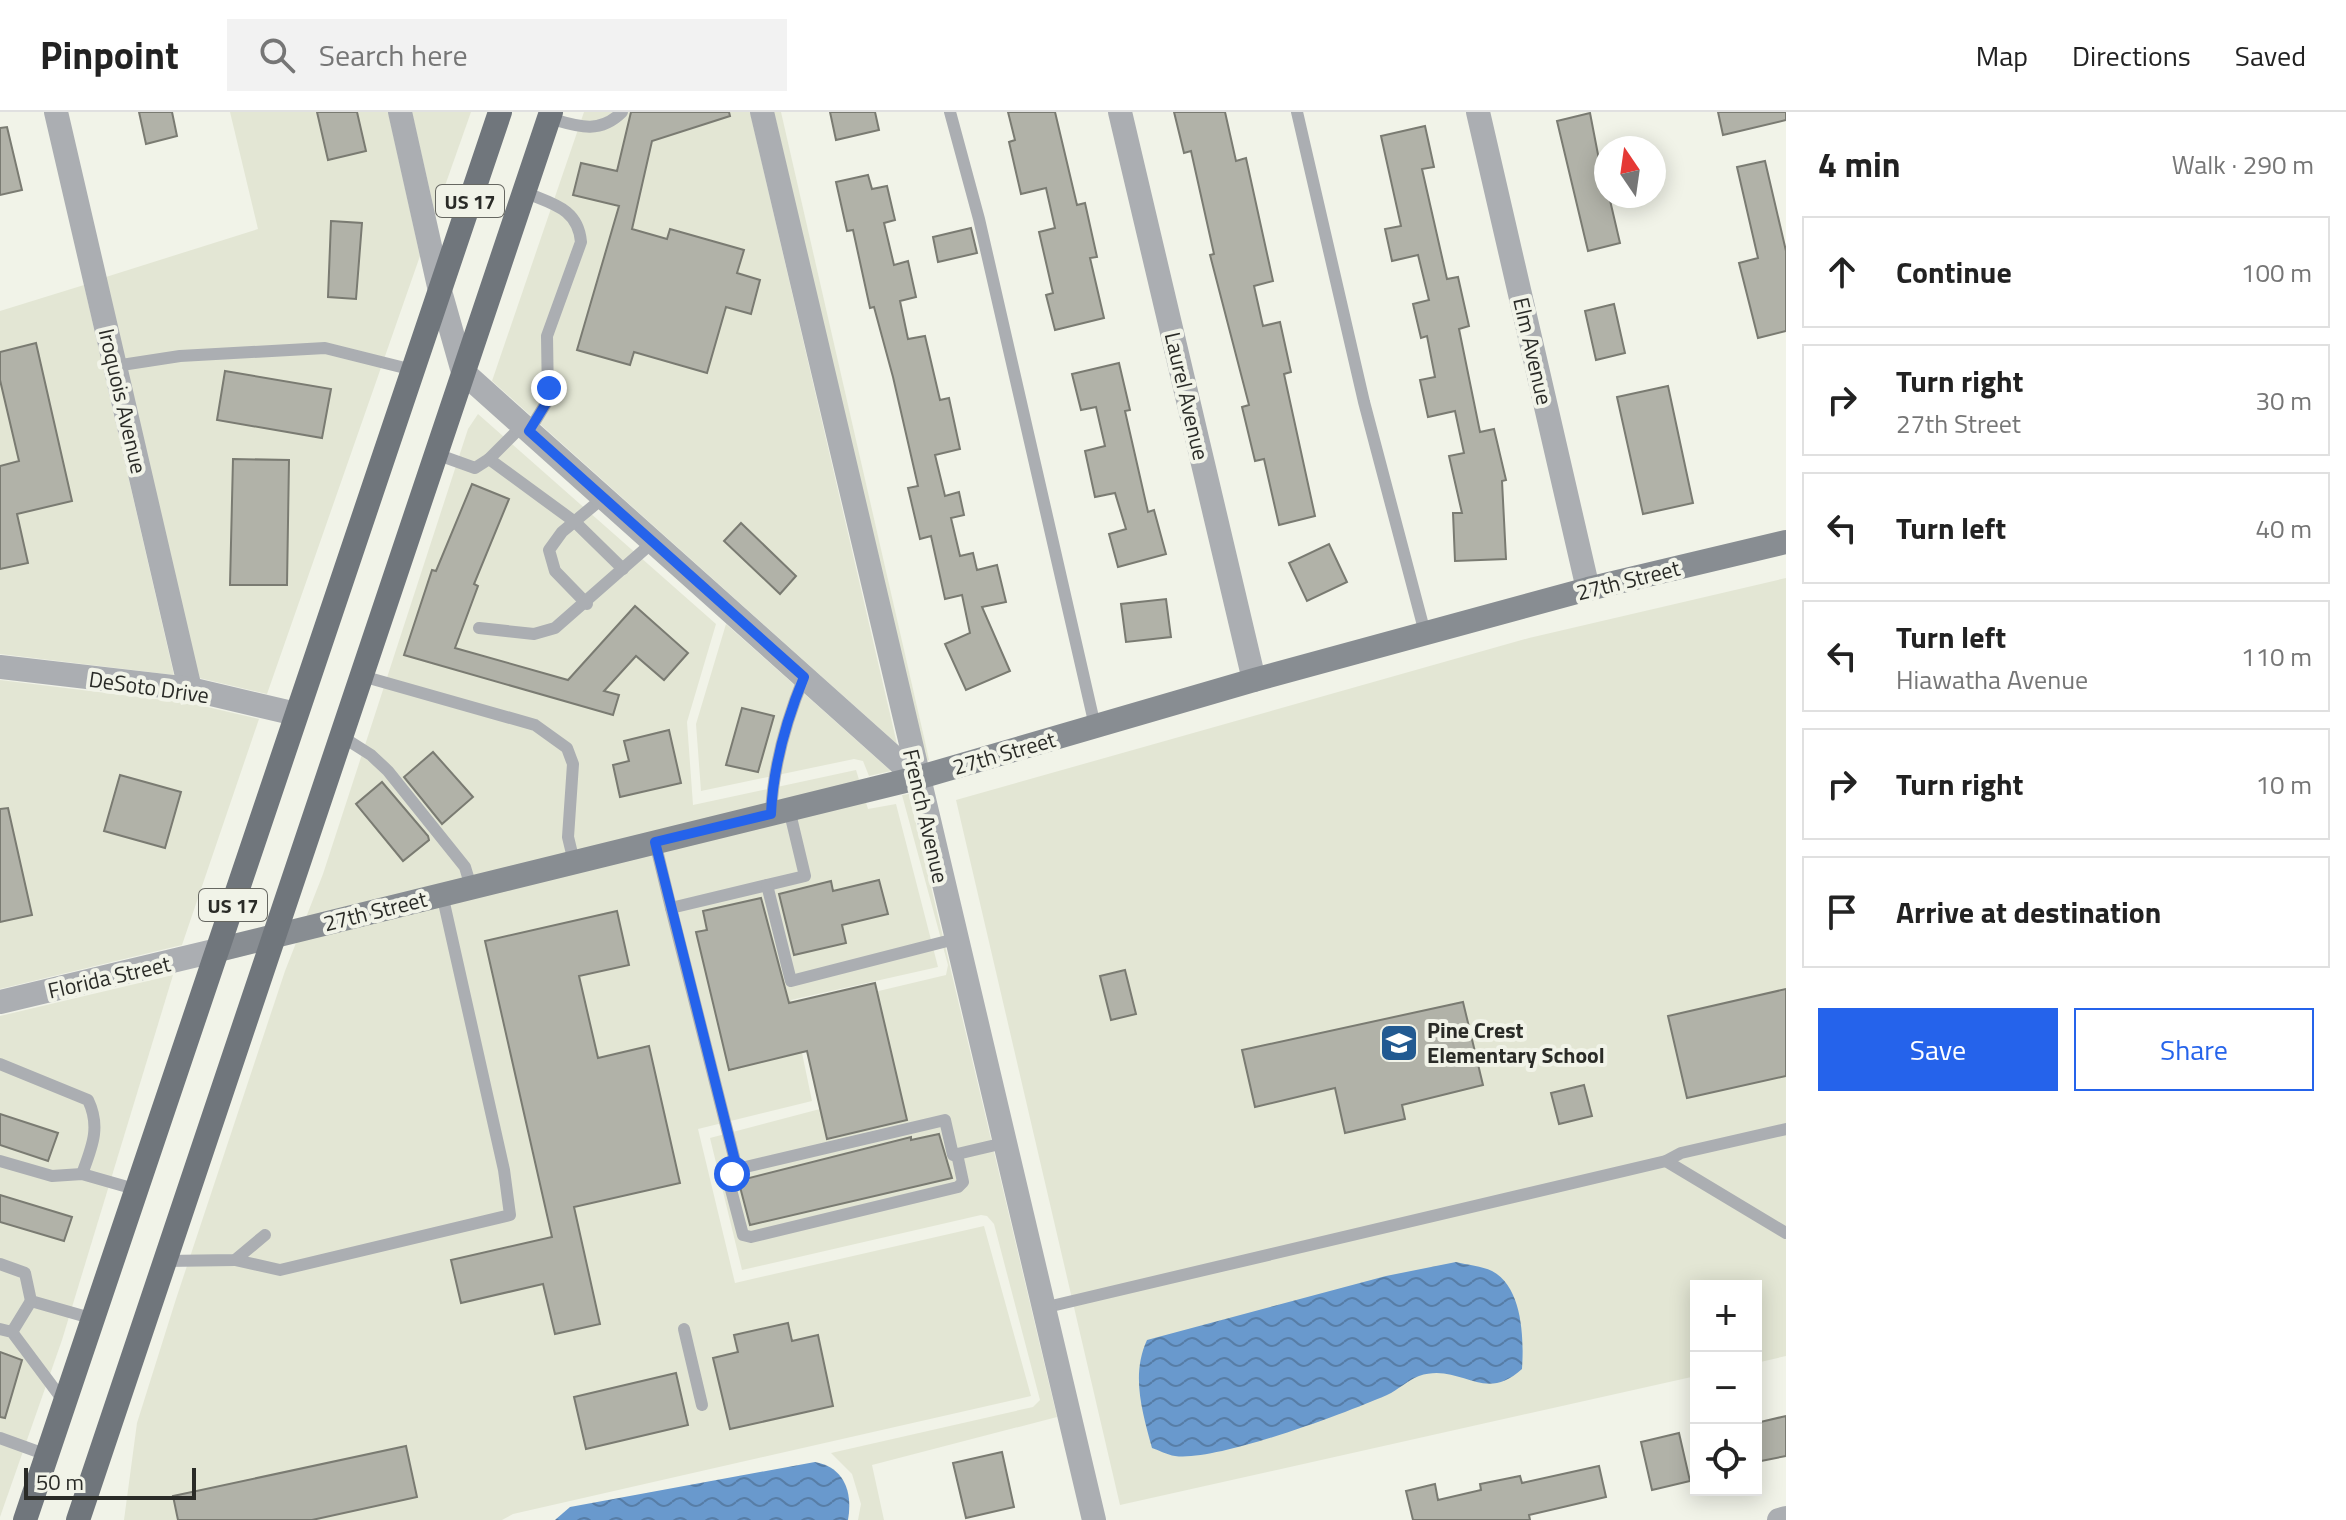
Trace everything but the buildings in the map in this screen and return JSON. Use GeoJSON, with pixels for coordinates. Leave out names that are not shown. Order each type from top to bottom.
{"type":"FeatureCollection","features":[{"type":"Feature","properties":{"kind":"main road","name":"US 17"},"geometry":{"type":"LineString","coordinates":[[25,1520],[500,112]]}},
{"type":"Feature","properties":{"kind":"main road","name":"US 17"},"geometry":{"type":"LineString","coordinates":[[78,1520],[550,115]]}},
{"type":"Feature","properties":{"kind":"main road","name":"27th Street"},"geometry":{"type":"LineString","coordinates":[[218,950],[917,778],[1425,633],[1588,589],[1786,542]]}},
{"type":"Feature","properties":{"kind":"street","name":"Iroquois Avenue"},"geometry":{"type":"LineString","coordinates":[[56,112],[190,689]]}},
{"type":"Feature","properties":{"kind":"street"},"geometry":{"type":"LineString","coordinates":[[400,112],[440,291],[463,372],[917,778]]}},
{"type":"Feature","properties":{"kind":"street","name":"French Avenue"},"geometry":{"type":"LineString","coordinates":[[762,112],[1094,1520]]}},
{"type":"Feature","properties":{"kind":"street","name":"Laurel Avenue"},"geometry":{"type":"LineString","coordinates":[[1120,112],[1254,680]]}},
{"type":"Feature","properties":{"kind":"street","name":"Elm Avenue"},"geometry":{"type":"LineString","coordinates":[[1478,112],[1588,589]]}},
{"type":"Feature","properties":{"kind":"street","name":"DeSoto Drive"},"geometry":{"type":"LineString","coordinates":[[0,667],[190,689],[296,714]]}},
{"type":"Feature","properties":{"kind":"street","name":"Florida Street"},"geometry":{"type":"LineString","coordinates":[[0,1002],[218,950]]}},
{"type":"Feature","properties":{"kind":"street"},"geometry":{"type":"LineString","coordinates":[[1779,1520],[1786,1518]]}},
{"type":"Feature","properties":{"kind":"lane"},"geometry":{"type":"LineString","coordinates":[[550,115],[584,129],[599,127],[622,112]]}},
{"type":"Feature","properties":{"kind":"lane"},"geometry":{"type":"LineString","coordinates":[[950,112],[979,219],[1095,726]]}},
{"type":"Feature","properties":{"kind":"lane"},"geometry":{"type":"LineString","coordinates":[[1297,112],[1364,402],[1425,633]]}},
{"type":"Feature","properties":{"kind":"lane"},"geometry":{"type":"LineString","coordinates":[[436,454],[475,468],[526,428],[548,400],[547,336],[581,242],[580,225],[573,214],[524,192]]}},
{"type":"Feature","properties":{"kind":"lane"},"geometry":{"type":"LineString","coordinates":[[115,366],[180,356],[325,348],[413,370]]}},
{"type":"Feature","properties":{"kind":"lane"},"geometry":{"type":"LineString","coordinates":[[489,459],[575,522],[623,569]]}},
{"type":"Feature","properties":{"kind":"lane"},"geometry":{"type":"LineString","coordinates":[[587,604],[555,571],[549,550],[604,497]]}},
{"type":"Feature","properties":{"kind":"lane"},"geometry":{"type":"LineString","coordinates":[[479,628],[534,634],[555,628],[587,604],[653,542]]}},
{"type":"Feature","properties":{"kind":"lane"},"geometry":{"type":"LineString","coordinates":[[362,676],[535,725],[556,738],[567,748],[573,764],[568,837],[574,862]]}},
{"type":"Feature","properties":{"kind":"lane"},"geometry":{"type":"LineString","coordinates":[[671,908],[805,876],[772,782],[789,714],[804,677]]}},
{"type":"Feature","properties":{"kind":"lane"},"geometry":{"type":"LineString","coordinates":[[341,736],[371,755],[388,771],[465,867],[471,887]]}},
{"type":"Feature","properties":{"kind":"lane"},"geometry":{"type":"LineString","coordinates":[[655,842],[737,1169]]}},
{"type":"Feature","properties":{"kind":"lane"},"geometry":{"type":"LineString","coordinates":[[767,885],[791,981],[955,939]]}},
{"type":"Feature","properties":{"kind":"lane"},"geometry":{"type":"LineString","coordinates":[[165,1261],[235,1260],[280,1270],[510,1215],[504,1170],[442,894]]}},
{"type":"Feature","properties":{"kind":"lane"},"geometry":{"type":"LineString","coordinates":[[0,1064],[88,1100],[95,1115],[95,1137],[82,1174]]}},
{"type":"Feature","properties":{"kind":"lane"},"geometry":{"type":"LineString","coordinates":[[957,1154],[963,1182],[958,1187],[751,1237],[743,1235],[740,1228],[729,1182],[737,1169],[945,1120],[953,1155],[957,1154],[1004,1143]]}},
{"type":"Feature","properties":{"kind":"lane"},"geometry":{"type":"LineString","coordinates":[[1043,1308],[1666,1161],[1681,1153],[1786,1129]]}},
{"type":"Feature","properties":{"kind":"lane"},"geometry":{"type":"LineString","coordinates":[[0,1161],[52,1176],[82,1174],[138,1190]]}},
{"type":"Feature","properties":{"kind":"lane"},"geometry":{"type":"LineString","coordinates":[[1666,1161],[1786,1233]]}},
{"type":"Feature","properties":{"kind":"lane"},"geometry":{"type":"LineString","coordinates":[[235,1260],[265,1235]]}},
{"type":"Feature","properties":{"kind":"lane"},"geometry":{"type":"LineString","coordinates":[[0,1264],[25,1273],[31,1301]]}},
{"type":"Feature","properties":{"kind":"lane"},"geometry":{"type":"LineString","coordinates":[[31,1301],[94,1319]]}},
{"type":"Feature","properties":{"kind":"lane"},"geometry":{"type":"LineString","coordinates":[[31,1301],[6,1330],[65,1403]]}},
{"type":"Feature","properties":{"kind":"lane"},"geometry":{"type":"LineString","coordinates":[[684,1329],[702,1405]]}},
{"type":"Feature","properties":{"kind":"lane"},"geometry":{"type":"LineString","coordinates":[[0,1438],[47,1455]]}},
{"type":"Feature","properties":{"kind":"shaded area"},"geometry":{"type":"Polygon","coordinates":[[[230,112],[388,112],[420,256],[267,694],[199,678],[106,277],[258,229],[230,112]]]}},
{"type":"Feature","properties":{"kind":"shaded area"},"geometry":{"type":"Polygon","coordinates":[[[412,112],[471,112],[435,214],[412,112]]]}},
{"type":"Feature","properties":{"kind":"shaded area"},"geometry":{"type":"Polygon","coordinates":[[[584,112],[750,112],[897,744],[492,381],[584,112]]]}},
{"type":"Feature","properties":{"kind":"shaded area"},"geometry":{"type":"Polygon","coordinates":[[[774,112],[781,112],[926,746],[929,760],[925,762],[774,112]]]}},
{"type":"Feature","properties":{"kind":"shaded area"},"geometry":{"type":"Polygon","coordinates":[[[84,285],[174,675],[0,654],[0,311],[84,285]]]}},
{"type":"Feature","properties":{"kind":"shaded area"},"geometry":{"type":"Polygon","coordinates":[[[478,414],[716,624],[687,722],[693,805],[856,770],[868,809],[896,804],[938,967],[791,1000],[812,1101],[698,1129],[735,1283],[984,1226],[1031,1396],[513,1514],[502,1520],[124,1520],[137,1423],[176,1299],[285,971],[323,874],[468,429],[478,414]]]}},
{"type":"Feature","properties":{"kind":"shaded area","name":"Pine Crest Elementary School"},"geometry":{"type":"Polygon","coordinates":[[[1786,578],[1786,1356],[1762,1362],[1762,1280],[1690,1280],[1690,1377],[1120,1505],[956,800],[1529,638],[1786,578]]]}},
{"type":"Feature","properties":{"kind":"shaded area"},"geometry":{"type":"Polygon","coordinates":[[[726,624],[891,771],[869,776],[863,761],[854,759],[701,791],[696,724],[726,624]]]}},
{"type":"Feature","properties":{"kind":"shaded area"},"geometry":{"type":"Polygon","coordinates":[[[0,680],[180,702],[181,705],[190,703],[259,719],[182,945],[0,989],[0,680]]]}},
{"type":"Feature","properties":{"kind":"shaded area"},"geometry":{"type":"Polygon","coordinates":[[[909,794],[1057,1417],[872,1465],[884,1520],[858,1520],[861,1504],[852,1474],[831,1453],[1033,1407],[1040,1400],[994,1224],[987,1216],[981,1215],[742,1270],[710,1138],[820,1109],[803,1009],[946,975],[948,965],[902,795],[909,794]]]}},
{"type":"Feature","properties":{"kind":"shaded area"},"geometry":{"type":"Polygon","coordinates":[[[173,975],[62,1340],[0,1517],[0,1016],[173,975]]]}},
{"type":"Feature","properties":{"kind":"water"},"geometry":{"type":"Polygon","coordinates":[[[1456,1262],[1492,1271],[1510,1289],[1516,1301],[1522,1329],[1522,1369],[1508,1379],[1483,1383],[1434,1373],[1419,1376],[1391,1393],[1313,1424],[1220,1452],[1172,1455],[1152,1448],[1139,1380],[1147,1340],[1386,1276],[1456,1262]]]}},
{"type":"Feature","properties":{"kind":"water"},"geometry":{"type":"Polygon","coordinates":[[[815,1462],[833,1469],[844,1482],[849,1500],[848,1520],[555,1520],[570,1507],[815,1462]]]}},
{"type":"Feature","properties":{"kind":"place","name":"Pine Crest Elementary School"},"geometry":{"type":"Point","coordinates":[1399,1043]}},
{"type":"Feature","properties":{"kind":"route"},"geometry":{"type":"LineString","coordinates":[[549,388],[544,410],[529,431],[804,677],[789,714],[772,782],[771,814],[655,842],[737,1169],[732,1174]]}}]}
